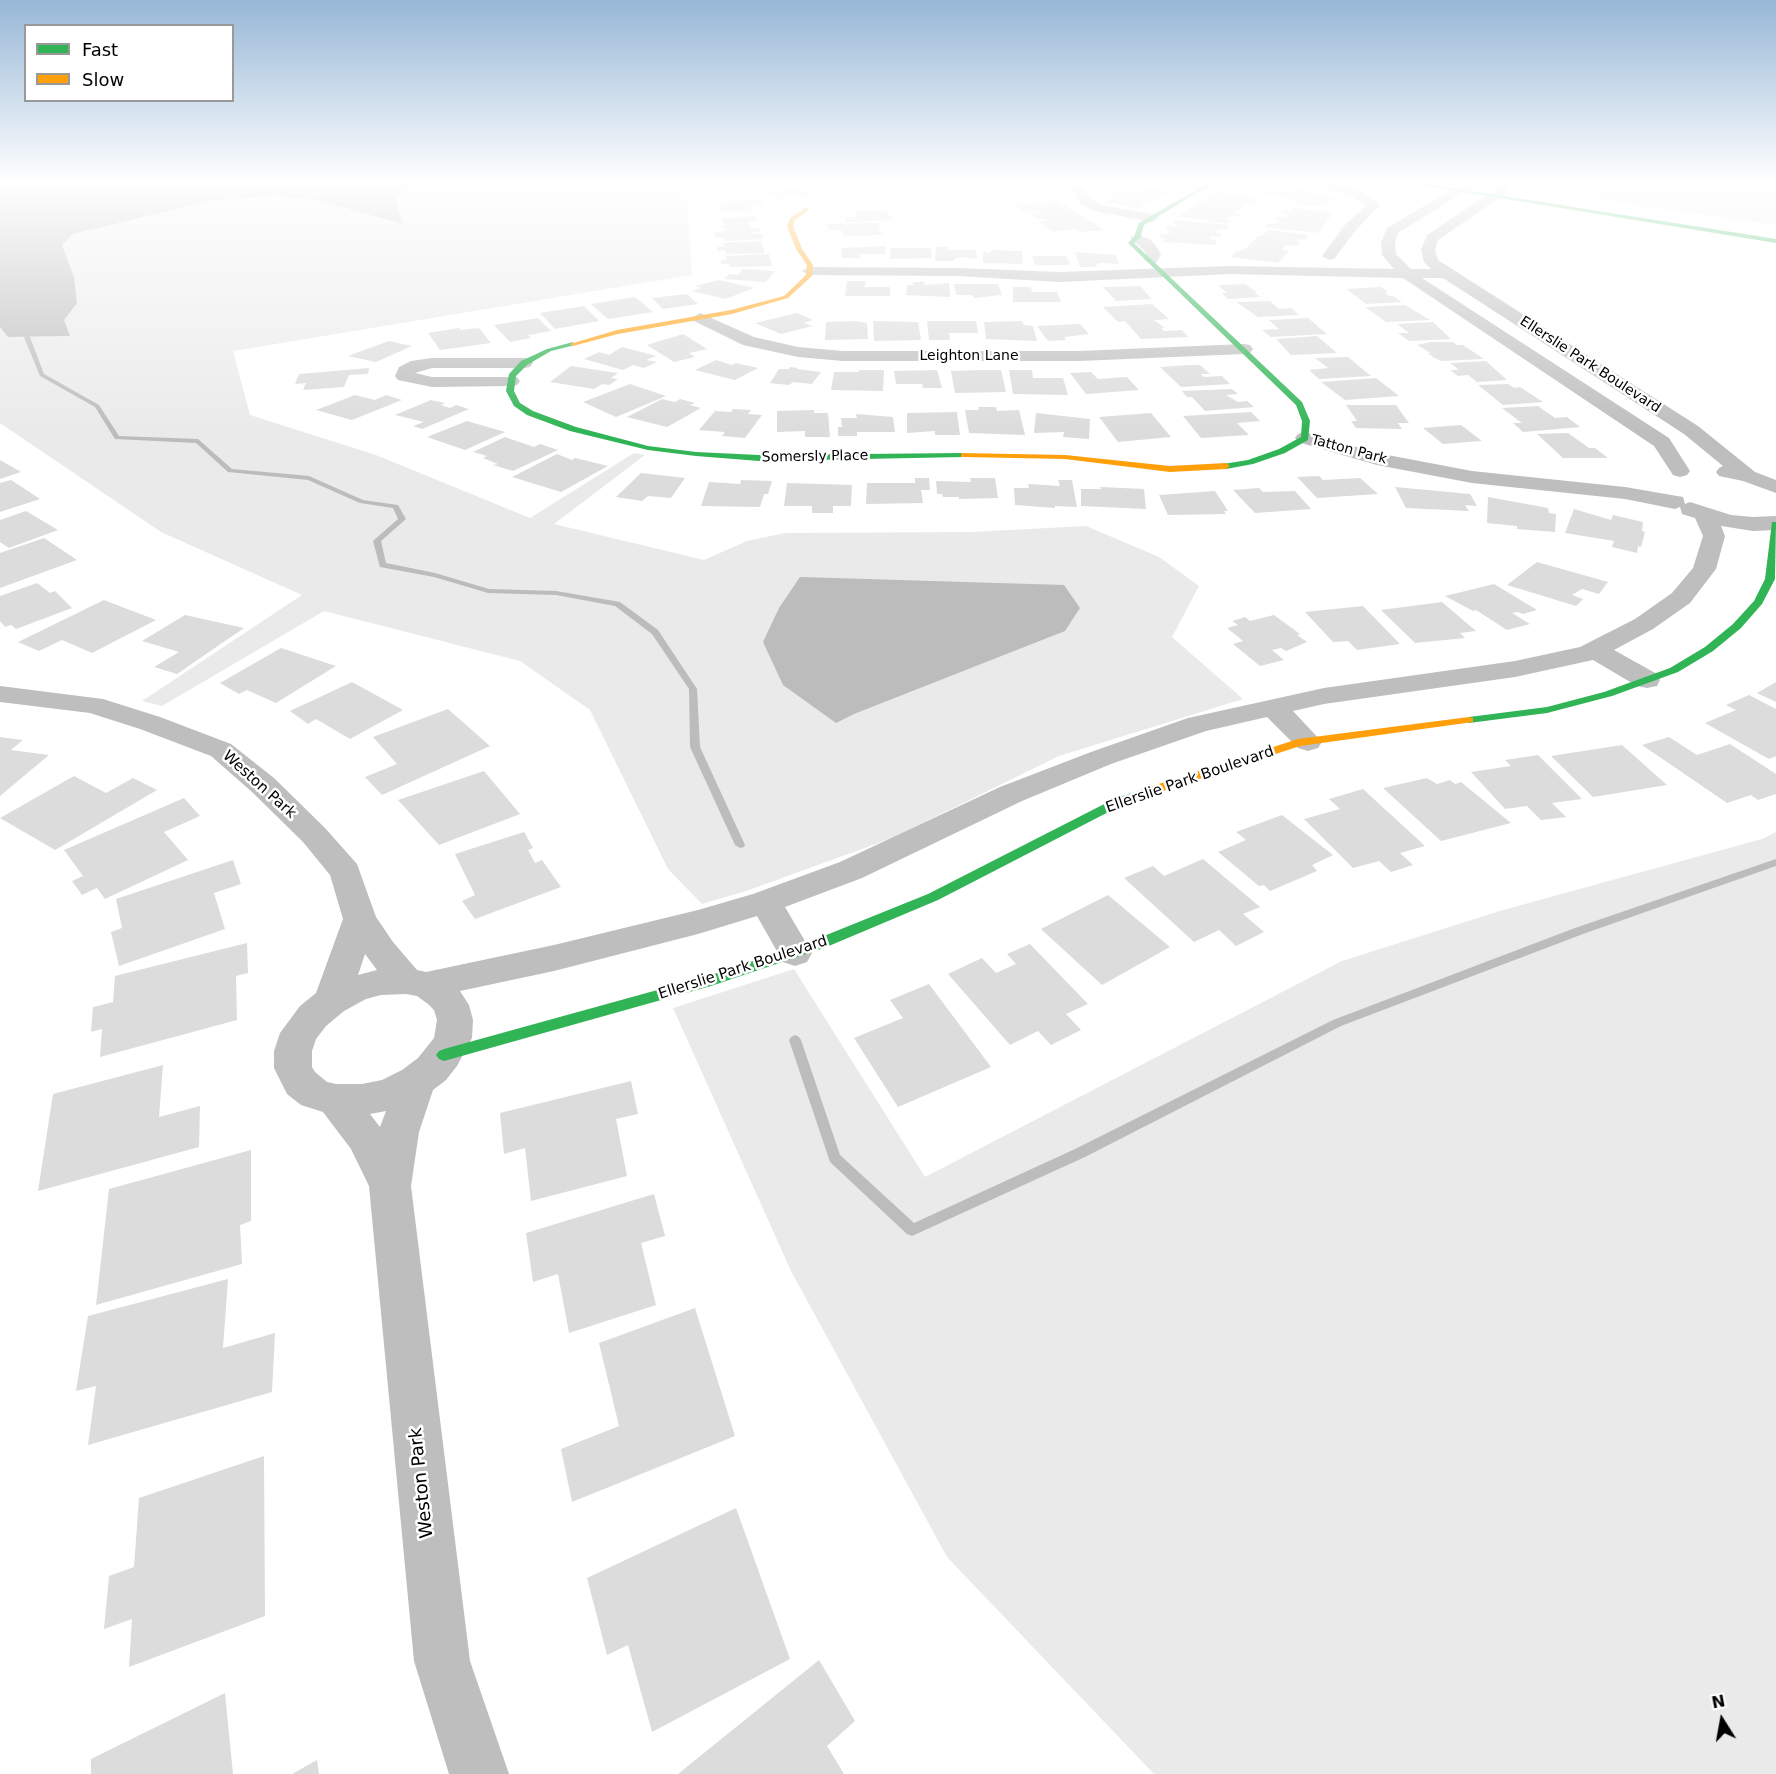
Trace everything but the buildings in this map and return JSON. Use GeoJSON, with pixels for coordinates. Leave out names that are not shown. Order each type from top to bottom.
{"type":"FeatureCollection","features":[{"type":"Feature","properties":{"kind":"main road"},"geometry":{"type":"LineString","coordinates":[[511,381],[512,376],[524,363],[549,350],[584,340],[732,312],[786,297],[803,284],[809,276],[810,267]]}},
{"type":"Feature","properties":{"kind":"main road"},"geometry":{"type":"LineString","coordinates":[[1158,267],[1299,404],[1306,421],[1305,438]]}},
{"type":"Feature","properties":{"kind":"main road","name":"Somersly Place"},"geometry":{"type":"LineString","coordinates":[[511,381],[510,391],[517,404],[530,413],[573,429],[648,448],[738,457],[1065,457],[1170,469],[1217,467],[1250,462],[1282,451],[1305,438]]}},
{"type":"Feature","properties":{"kind":"main road","name":"Ellerslie Park Boulevard"},"geometry":{"type":"LineString","coordinates":[[430,1068],[711,981],[795,952],[933,897],[1120,801],[1298,743],[1547,710],[1608,694],[1674,670],[1709,649],[1737,626],[1758,602],[1770,579],[1775,524]]}},
{"type":"Feature","properties":{"kind":"street","name":"Ellerslie Park Boulevard"},"geometry":{"type":"LineString","coordinates":[[1401,267],[1409,275],[1662,442],[1673,457],[1671,476]]}},
{"type":"Feature","properties":{"kind":"street","name":"Ellerslie Park Boulevard"},"geometry":{"type":"LineString","coordinates":[[1437,267],[1691,430],[1748,476]]}},
{"type":"Feature","properties":{"kind":"street"},"geometry":{"type":"LineString","coordinates":[[809,271],[958,272],[1060,277],[1165,274],[1320,279],[1446,274]]}},
{"type":"Feature","properties":{"kind":"street","name":"Leighton Lane"},"geometry":{"type":"LineString","coordinates":[[700,318],[749,341],[798,352],[843,356],[1090,356],[1244,349]]}},
{"type":"Feature","properties":{"kind":"street"},"geometry":{"type":"LineString","coordinates":[[1541,362],[1581,359]]}},
{"type":"Feature","properties":{"kind":"street"},"geometry":{"type":"LineString","coordinates":[[511,381],[432,382],[404,376],[405,371],[417,365],[432,363],[524,363]]}},
{"type":"Feature","properties":{"kind":"street","name":"Tatton Park"},"geometry":{"type":"LineString","coordinates":[[1305,438],[1352,443],[1453,462],[1533,473],[1597,479],[1671,476],[1711,470],[1748,476],[1776,487]]}},
{"type":"Feature","properties":{"kind":"street","name":"Tatton Park"},"geometry":{"type":"LineString","coordinates":[[1305,438],[1377,459],[1472,477],[1625,493],[1675,502],[1705,515],[1753,524],[1775,524]]}},
{"type":"Feature","properties":{"kind":"street"},"geometry":{"type":"LineString","coordinates":[[1671,476],[1661,487],[1675,502]]}},
{"type":"Feature","properties":{"kind":"street"},"geometry":{"type":"LineString","coordinates":[[416,983],[566,956],[765,902],[851,870],[1011,794],[1101,758],[1198,724],[1324,696],[1515,669],[1588,654],[1644,624],[1681,598],[1704,569],[1714,536],[1705,515]]}},
{"type":"Feature","properties":{"kind":"street"},"geometry":{"type":"LineString","coordinates":[[1595,650],[1647,680]]}},
{"type":"Feature","properties":{"kind":"street","name":"Weston Park"},"geometry":{"type":"LineString","coordinates":[[0,694],[93,705],[150,723],[221,750],[289,810],[345,872],[360,919],[381,951],[416,983]]}},
{"type":"Feature","properties":{"kind":"street"},"geometry":{"type":"LineString","coordinates":[[1273,707],[1308,742]]}},
{"type":"Feature","properties":{"kind":"street"},"geometry":{"type":"LineString","coordinates":[[765,902],[795,952]]}},
{"type":"Feature","properties":{"kind":"street","name":"Weston Park"},"geometry":{"type":"LineString","coordinates":[[331,1001],[360,919]]}},
{"type":"Feature","properties":{"kind":"street","name":"Weston Park"},"geometry":{"type":"LineString","coordinates":[[430,1068],[390,1094],[362,1100],[336,1100],[315,1094],[301,1083],[293,1068],[292,1051],[299,1033],[313,1016],[331,1001],[355,989],[381,982],[416,983],[441,993],[451,1005],[455,1020],[453,1038],[430,1068],[399,1132],[390,1186],[442,1660],[479,1774]]}},
{"type":"Feature","properties":{"kind":"street","name":"Weston Park"},"geometry":{"type":"LineString","coordinates":[[336,1100],[365,1137],[390,1186]]}},
{"type":"Feature","properties":{"kind":"shaded area"},"geometry":{"type":"Polygon","coordinates":[[[0,267],[70,267],[74,277],[77,303],[64,320],[70,336],[8,337],[0,327],[0,267]]]}},
{"type":"Feature","properties":{"kind":"shaded area"},"geometry":{"type":"Polygon","coordinates":[[[70,267],[691,267],[692,275],[233,351],[250,415],[376,455],[530,518],[634,453],[645,455],[554,524],[704,560],[747,541],[785,533],[972,532],[1086,526],[1159,557],[1199,586],[1172,637],[1243,699],[1059,756],[892,838],[749,890],[702,904],[668,869],[590,710],[520,661],[324,611],[162,706],[142,701],[302,595],[161,532],[0,423],[0,327],[8,337],[70,336],[64,320],[74,277],[70,267]]]}},
{"type":"Feature","properties":{"kind":"shaded area"},"geometry":{"type":"Polygon","coordinates":[[[800,577],[1064,585],[1080,608],[1065,631],[836,723],[783,685],[763,642],[779,608],[800,577]]]}},
{"type":"Feature","properties":{"kind":"shaded area"},"geometry":{"type":"Polygon","coordinates":[[[1776,832],[1776,1774],[1154,1774],[947,1557],[791,1271],[673,1008],[794,969],[925,1177],[1342,961],[1503,910],[1762,839],[1776,832]]]}},
{"type":"Feature","properties":{"kind":"waterway"},"geometry":{"type":"LineString","coordinates":[[27,337],[42,375],[97,406],[117,438],[198,441],[230,471],[309,478],[362,502],[396,506],[402,519],[377,541],[383,565],[435,575],[488,591],[556,593],[617,604],[655,632],[693,689],[695,747],[740,845]]}},
{"type":"Feature","properties":{"kind":"waterway"},"geometry":{"type":"LineString","coordinates":[[795,1040],[835,1158],[912,1230],[1080,1153],[1337,1023],[1579,931],[1776,862]]}},
{"type":"Feature","properties":{"kind":"traffic: fast"},"geometry":{"type":"LineString","coordinates":[[1156,267],[1299,404],[1306,421],[1305,438],[1282,451],[1250,462],[1226,466]]}},
{"type":"Feature","properties":{"kind":"traffic: fast"},"geometry":{"type":"LineString","coordinates":[[573,344],[549,350],[524,363],[512,376],[510,391],[517,404],[530,413],[573,429],[648,448],[696,454],[759,458],[964,455]]}},
{"type":"Feature","properties":{"kind":"traffic: fast"},"geometry":{"type":"LineString","coordinates":[[1469,720],[1547,710],[1608,694],[1674,670],[1709,649],[1737,626],[1758,602],[1770,579],[1775,524]]}},
{"type":"Feature","properties":{"kind":"traffic: fast"},"geometry":{"type":"LineString","coordinates":[[444,1055],[711,981],[819,944],[933,897],[1120,801],[1144,793]]}},
{"type":"Feature","properties":{"kind":"traffic: slow"},"geometry":{"type":"LineString","coordinates":[[573,344],[617,332],[732,312],[786,297],[809,276],[810,267]]}},
{"type":"Feature","properties":{"kind":"traffic: slow"},"geometry":{"type":"LineString","coordinates":[[964,455],[1065,457],[1170,469],[1226,466]]}},
{"type":"Feature","properties":{"kind":"traffic: slow"},"geometry":{"type":"LineString","coordinates":[[1144,793],[1298,743],[1469,720]]}}]}
